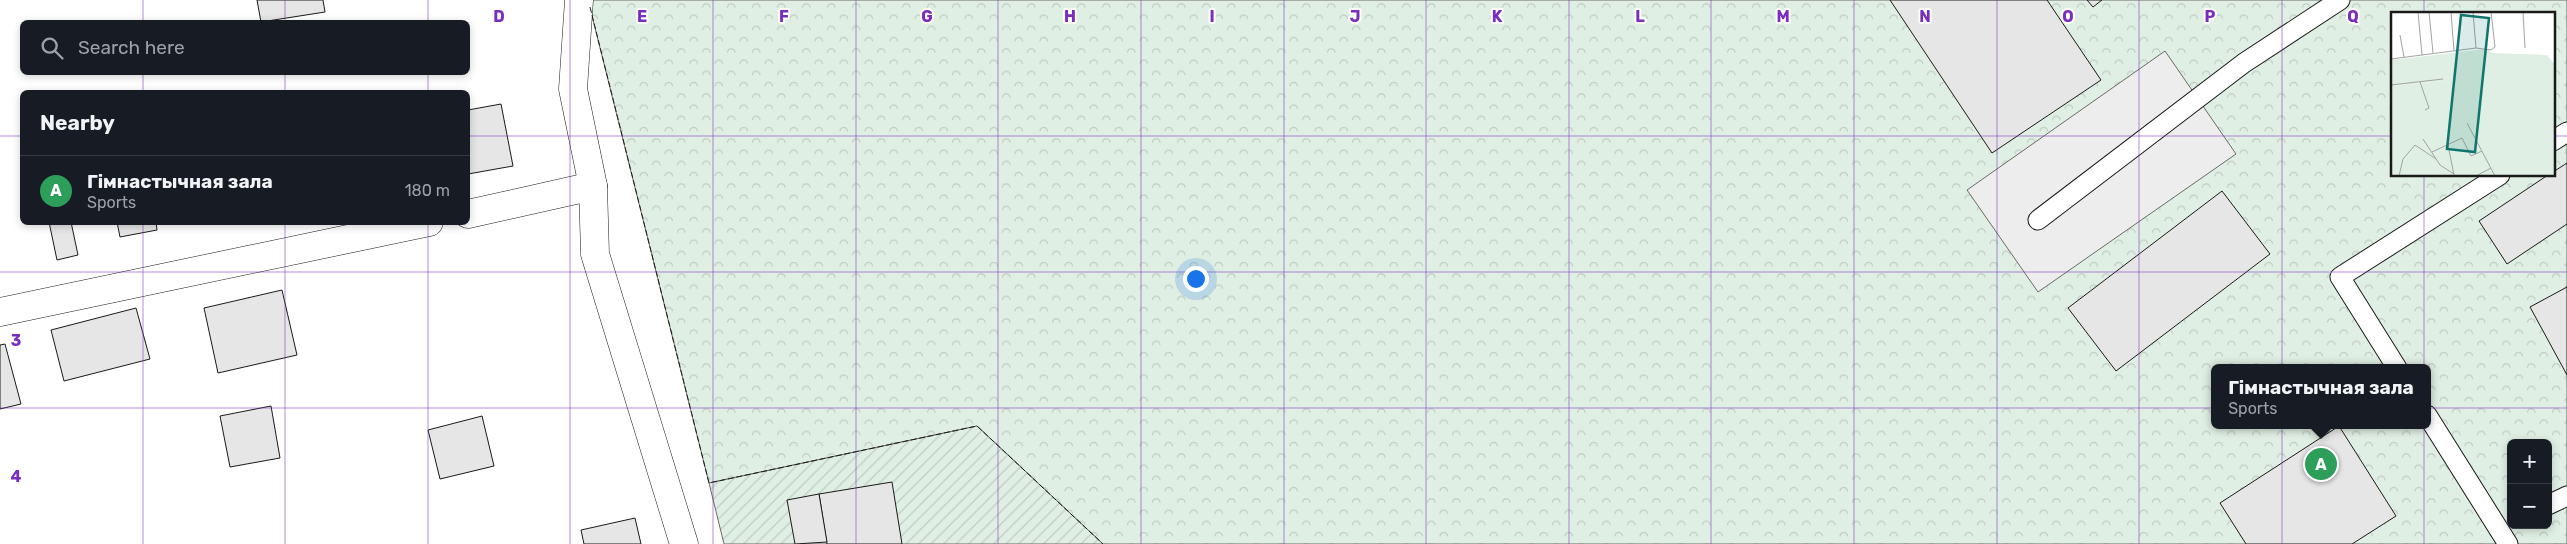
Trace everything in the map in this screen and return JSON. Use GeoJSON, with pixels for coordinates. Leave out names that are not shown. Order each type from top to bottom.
{"type":"FeatureCollection","features":[{"type":"Feature","properties":{"kind":"street"},"geometry":{"type":"LineString","coordinates":[[579,0],[573,89],[592,186],[595,254],[684,544]]}},
{"type":"Feature","properties":{"kind":"street"},"geometry":{"type":"LineString","coordinates":[[470,214],[592,186]]}},
{"type":"Feature","properties":{"kind":"street"},"geometry":{"type":"LineString","coordinates":[[0,312],[415,225]]}},
{"type":"Feature","properties":{"kind":"lane"},"geometry":{"type":"LineString","coordinates":[[2038,220],[2244,63],[2340,0]]}},
{"type":"Feature","properties":{"kind":"lane"},"geometry":{"type":"LineString","coordinates":[[2554,140],[2567,132]]}},
{"type":"Feature","properties":{"kind":"lane"},"geometry":{"type":"LineString","coordinates":[[2394,364],[2340,277],[2498,176]]}},
{"type":"Feature","properties":{"kind":"lane"},"geometry":{"type":"LineString","coordinates":[[2431,421],[2506,533]]}},
{"type":"Feature","properties":{"kind":"lane"},"geometry":{"type":"LineString","coordinates":[[2552,503],[2567,496]]}},
{"type":"Feature","properties":{"kind":"green space"},"geometry":{"type":"Polygon","coordinates":[[[588,0],[2567,0],[2567,544],[1103,544],[977,426],[709,483],[588,0]]]}},
{"type":"Feature","properties":{"kind":"green space"},"geometry":{"type":"Polygon","coordinates":[[[977,426],[1103,544],[724,544],[709,483],[977,426]]]}},
{"type":"Feature","properties":{"kind":"shaded area"},"geometry":{"type":"Polygon","coordinates":[[[2165,51],[2236,154],[2038,292],[1967,190],[2165,51]]]}},
{"type":"Feature","properties":{"kind":"building"},"geometry":{"type":"Polygon","coordinates":[[[257,0],[323,0],[325,12],[274,20],[261,20],[257,0]]]}},
{"type":"Feature","properties":{"kind":"building"},"geometry":{"type":"Polygon","coordinates":[[[1890,0],[2047,0],[2101,80],[1992,153],[1890,0]]]}},
{"type":"Feature","properties":{"kind":"building"},"geometry":{"type":"Polygon","coordinates":[[[2087,0],[2102,0],[2093,7],[2087,0]]]}},
{"type":"Feature","properties":{"kind":"building"},"geometry":{"type":"Polygon","coordinates":[[[501,104],[513,166],[470,174],[470,110],[501,104]]]}},
{"type":"Feature","properties":{"kind":"building"},"geometry":{"type":"Polygon","coordinates":[[[2567,163],[2567,224],[2507,264],[2479,221],[2546,176],[2554,176],[2554,171],[2567,163]]]}},
{"type":"Feature","properties":{"kind":"building"},"geometry":{"type":"Polygon","coordinates":[[[2222,191],[2270,254],[2116,371],[2068,308],[2222,191]]]}},
{"type":"Feature","properties":{"kind":"building"},"geometry":{"type":"Polygon","coordinates":[[[50,225],[72,225],[78,255],[57,260],[50,225]]]}},
{"type":"Feature","properties":{"kind":"building"},"geometry":{"type":"Polygon","coordinates":[[[118,225],[156,225],[157,230],[120,237],[118,225]]]}},
{"type":"Feature","properties":{"kind":"building"},"geometry":{"type":"Polygon","coordinates":[[[2567,287],[2567,375],[2530,307],[2567,287]]]}},
{"type":"Feature","properties":{"kind":"building"},"geometry":{"type":"Polygon","coordinates":[[[282,290],[297,355],[218,373],[204,308],[282,290]]]}},
{"type":"Feature","properties":{"kind":"building"},"geometry":{"type":"Polygon","coordinates":[[[136,308],[150,359],[64,381],[51,330],[136,308]]]}},
{"type":"Feature","properties":{"kind":"building"},"geometry":{"type":"Polygon","coordinates":[[[5,344],[21,404],[0,409],[0,345],[5,344]]]}},
{"type":"Feature","properties":{"kind":"building"},"geometry":{"type":"Polygon","coordinates":[[[271,406],[280,458],[230,467],[220,416],[271,406]]]}},
{"type":"Feature","properties":{"kind":"building"},"geometry":{"type":"Polygon","coordinates":[[[482,416],[494,466],[440,479],[428,430],[482,416]]]}},
{"type":"Feature","properties":{"kind":"building"},"geometry":{"type":"Polygon","coordinates":[[[2334,429],[2341,429],[2396,516],[2352,544],[2246,544],[2220,503],[2334,429]]]}},
{"type":"Feature","properties":{"kind":"building"},"geometry":{"type":"Polygon","coordinates":[[[892,482],[902,544],[827,544],[819,494],[892,482]]]}},
{"type":"Feature","properties":{"kind":"building"},"geometry":{"type":"Polygon","coordinates":[[[819,494],[827,542],[795,544],[787,500],[819,494]]]}},
{"type":"Feature","properties":{"kind":"building"},"geometry":{"type":"Polygon","coordinates":[[[635,518],[641,544],[584,544],[581,530],[635,518]]]}},
{"type":"Feature","properties":{"kind":"fence"},"geometry":{"type":"LineString","coordinates":[[590,7],[709,483],[977,426],[1103,544]]}},
{"type":"Feature","properties":{"kind":"place","name":"Гімнастычная зала"},"geometry":{"type":"Point","coordinates":[2321,464]}}]}
